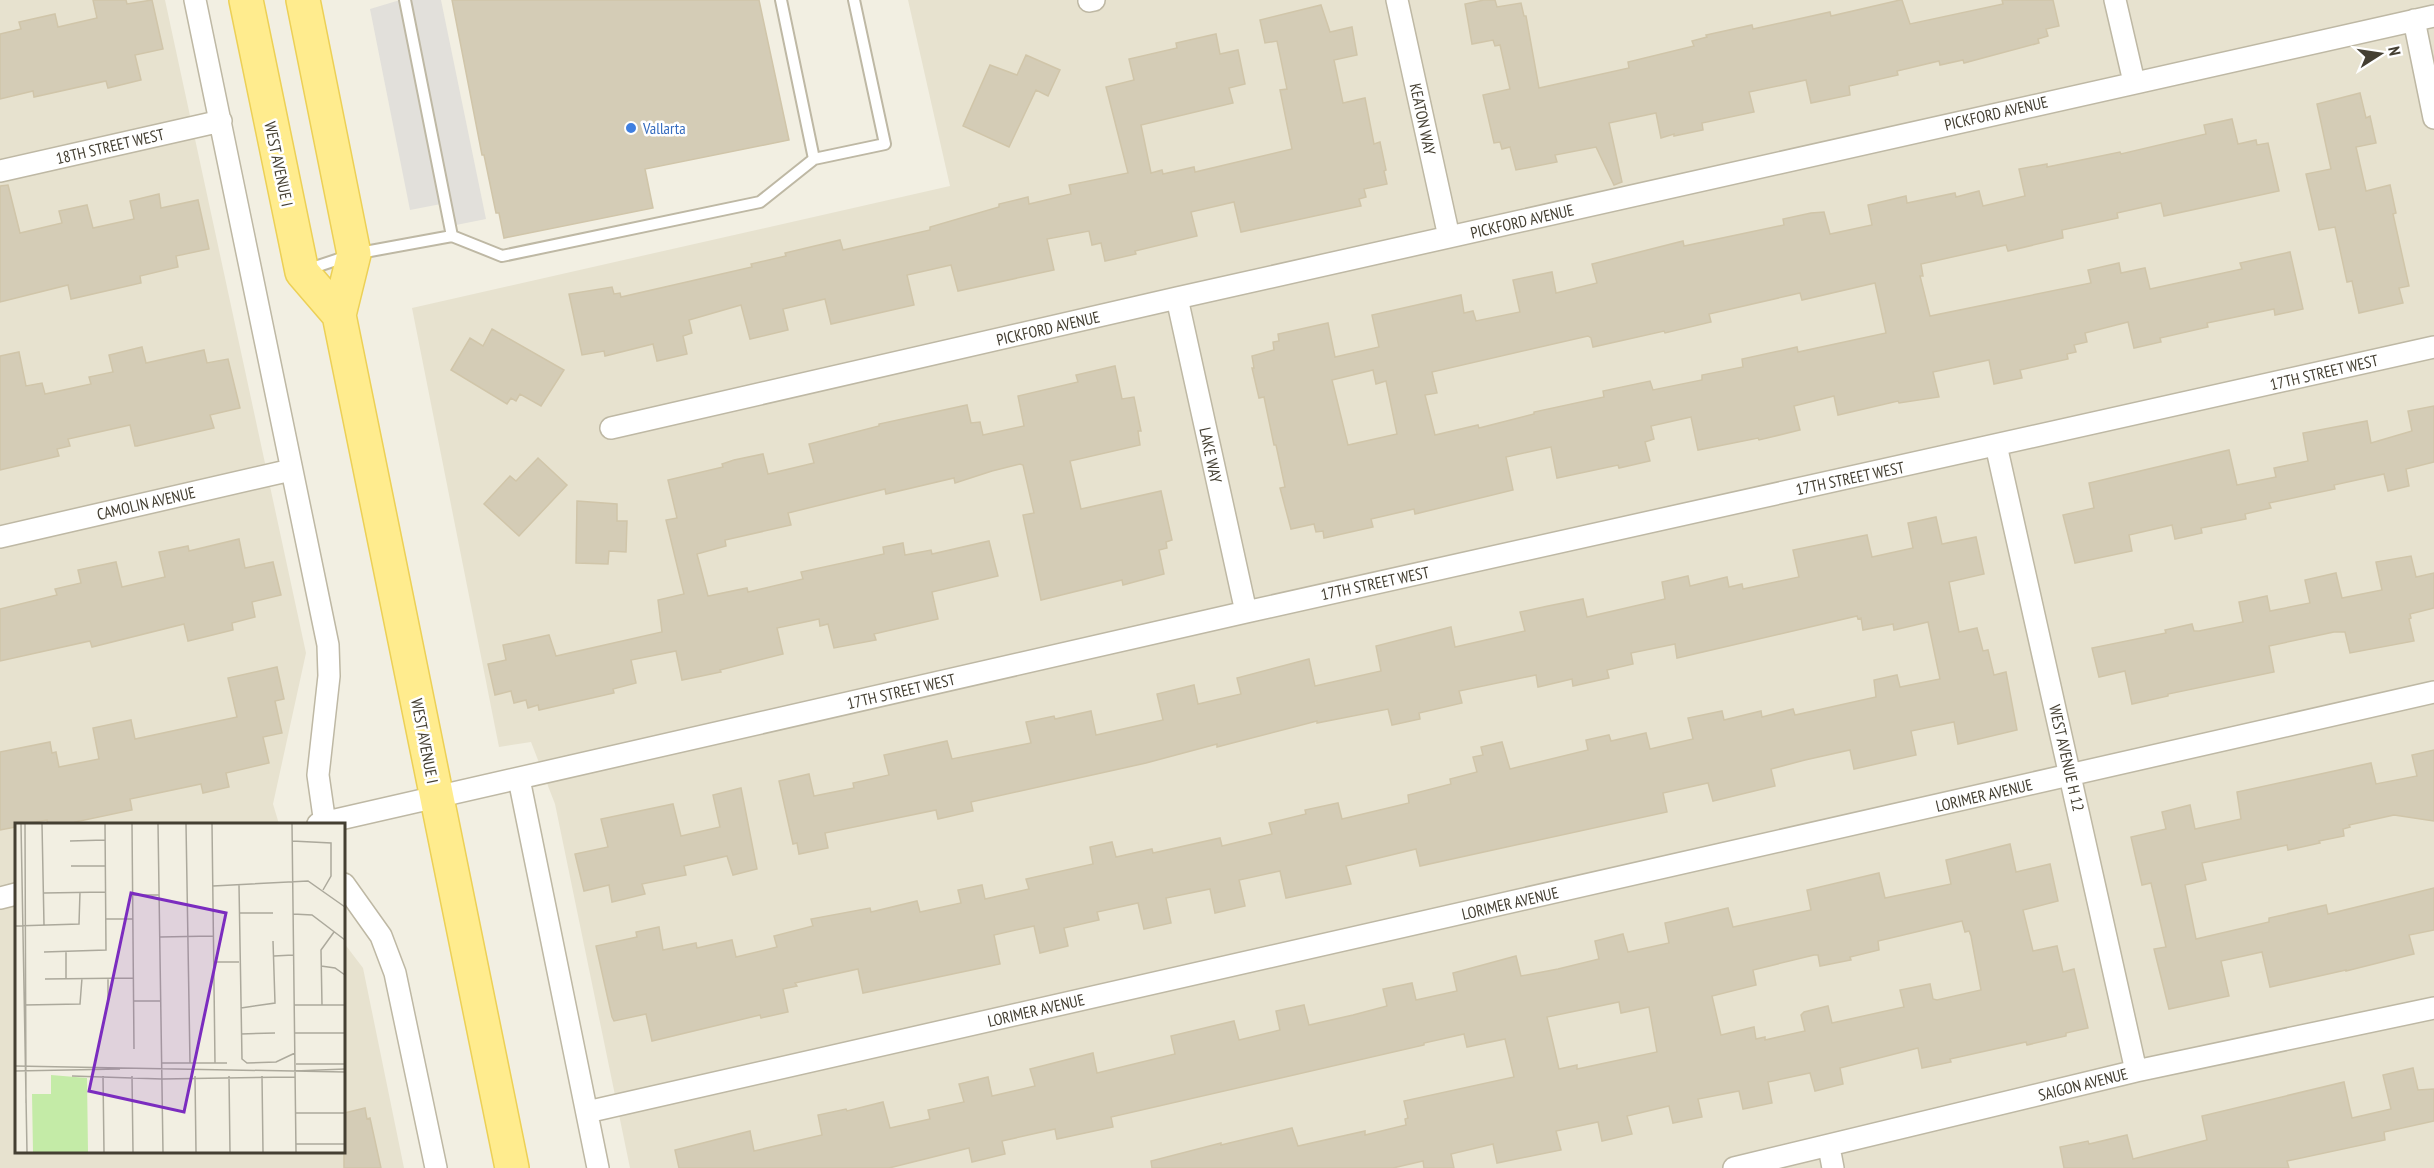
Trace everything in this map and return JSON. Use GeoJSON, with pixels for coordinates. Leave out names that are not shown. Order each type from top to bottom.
{"type":"FeatureCollection","features":[{"type":"Feature","properties":{"kind":"main road","name":"WEST AVENUE I"},"geometry":{"type":"LineString","coordinates":[[246,0],[302,272],[339,315]]}},
{"type":"Feature","properties":{"kind":"main road","name":"WEST AVENUE I"},"geometry":{"type":"LineString","coordinates":[[303,0],[354,254],[339,315],[512,1168]]}},
{"type":"Feature","properties":{"kind":"street"},"geometry":{"type":"LineString","coordinates":[[195,0],[328,645],[329,676],[318,775],[322,823]]}},
{"type":"Feature","properties":{"kind":"street","name":"KEATON WAY"},"geometry":{"type":"LineString","coordinates":[[1397,0],[1449,237]]}},
{"type":"Feature","properties":{"kind":"street"},"geometry":{"type":"LineString","coordinates":[[2115,0],[2134,82]]}},
{"type":"Feature","properties":{"kind":"street"},"geometry":{"type":"LineString","coordinates":[[2424,18],[2434,118]]}},
{"type":"Feature","properties":{"kind":"street","name":"PICKFORD AVENUE"},"geometry":{"type":"LineString","coordinates":[[611,428],[1177,298],[2424,18]]}},
{"type":"Feature","properties":{"kind":"street","name":"18TH STREET WEST"},"geometry":{"type":"LineString","coordinates":[[0,171],[221,121]]}},
{"type":"Feature","properties":{"kind":"street","name":"LAKE WAY"},"geometry":{"type":"LineString","coordinates":[[1177,298],[1246,612]]}},
{"type":"Feature","properties":{"kind":"street","name":"17TH STREET WEST"},"geometry":{"type":"LineString","coordinates":[[326,823],[1246,612],[2434,347]]}},
{"type":"Feature","properties":{"kind":"street","name":"WEST AVENUE H 12"},"geometry":{"type":"LineString","coordinates":[[1996,445],[2136,1071]]}},
{"type":"Feature","properties":{"kind":"street","name":"CAMOLIN AVENUE"},"geometry":{"type":"LineString","coordinates":[[0,537],[291,470]]}},
{"type":"Feature","properties":{"kind":"street","name":"LORIMER AVENUE"},"geometry":{"type":"LineString","coordinates":[[586,1112],[2434,692]]}},
{"type":"Feature","properties":{"kind":"street"},"geometry":{"type":"LineString","coordinates":[[519,779],[598,1168]]}},
{"type":"Feature","properties":{"kind":"street"},"geometry":{"type":"LineString","coordinates":[[345,885],[381,936],[394,973],[436,1168]]}},
{"type":"Feature","properties":{"kind":"street"},"geometry":{"type":"LineString","coordinates":[[0,898],[15,894]]}},
{"type":"Feature","properties":{"kind":"street","name":"SAIGON AVENUE"},"geometry":{"type":"LineString","coordinates":[[1734,1168],[2136,1071],[2434,1008]]}},
{"type":"Feature","properties":{"kind":"street"},"geometry":{"type":"LineString","coordinates":[[1828,1146],[1833,1168]]}},
{"type":"Feature","properties":{"kind":"lane"},"geometry":{"type":"LineString","coordinates":[[405,0],[452,236]]}},
{"type":"Feature","properties":{"kind":"lane"},"geometry":{"type":"LineString","coordinates":[[781,0],[814,159]]}},
{"type":"Feature","properties":{"kind":"lane"},"geometry":{"type":"LineString","coordinates":[[302,272],[354,254],[452,236],[502,256],[760,202],[814,159],[885,144],[854,0]]}},
{"type":"Feature","properties":{"kind":"shaded area"},"geometry":{"type":"Polygon","coordinates":[[[0,0],[165,0],[306,653],[273,804],[279,823],[15,823],[15,1153],[345,1153],[345,944],[363,968],[404,1168],[0,1168],[0,0]]]}},
{"type":"Feature","properties":{"kind":"shaded area"},"geometry":{"type":"Polygon","coordinates":[[[400,0],[441,0],[486,219],[446,227],[441,204],[410,210],[370,9],[400,0]]]}},
{"type":"Feature","properties":{"kind":"shaded area"},"geometry":{"type":"Polygon","coordinates":[[[908,0],[2434,0],[2434,1168],[630,1168],[555,804],[531,742],[499,747],[412,308],[950,186],[908,0]]]}},
{"type":"Feature","properties":{"kind":"building"},"geometry":{"type":"Polygon","coordinates":[[[93,0],[126,0],[127,4],[152,0],[163,49],[135,55],[141,80],[108,88],[106,81],[34,97],[33,91],[0,99],[0,34],[21,29],[19,22],[55,14],[58,27],[97,18],[93,0]]]}},
{"type":"Feature","properties":{"kind":"building","name":"Vallarta"},"geometry":{"type":"Polygon","coordinates":[[[452,0],[759,0],[789,140],[645,169],[653,208],[504,238],[499,213],[496,213],[484,155],[482,155],[452,0]]]}},
{"type":"Feature","properties":{"kind":"building"},"geometry":{"type":"Polygon","coordinates":[[[1495,0],[1497,7],[1521,3],[1524,16],[1526,16],[1539,88],[1629,68],[1628,62],[1694,46],[1692,41],[1707,37],[1706,35],[1752,25],[1753,29],[1830,12],[1831,16],[1900,0],[1902,0],[1910,24],[2003,4],[2002,0],[2053,0],[2059,26],[2046,29],[2048,36],[2038,39],[2039,43],[1964,63],[1963,60],[1940,65],[1939,61],[1897,71],[1898,75],[1849,86],[1850,95],[1811,103],[1806,80],[1749,92],[1754,112],[1702,123],[1703,130],[1661,138],[1656,113],[1609,123],[1622,182],[1614,185],[1596,147],[1555,155],[1557,162],[1516,170],[1510,147],[1502,149],[1500,142],[1494,143],[1483,95],[1510,89],[1500,45],[1495,46],[1493,40],[1472,44],[1465,4],[1495,0]]]}},
{"type":"Feature","properties":{"kind":"building"},"geometry":{"type":"Polygon","coordinates":[[[1321,5],[1330,32],[1352,27],[1357,55],[1334,60],[1343,103],[1365,98],[1374,144],[1380,142],[1386,170],[1384,171],[1387,184],[1364,189],[1366,197],[1359,199],[1361,206],[1241,232],[1234,202],[1191,212],[1197,236],[1135,251],[1136,254],[1105,261],[1101,243],[1092,245],[1089,231],[1047,239],[1054,270],[958,291],[951,265],[907,275],[914,305],[831,324],[825,299],[783,309],[788,330],[750,339],[741,305],[689,320],[692,333],[683,336],[687,354],[657,361],[653,344],[605,356],[604,351],[582,355],[569,294],[612,287],[614,294],[620,293],[621,297],[752,267],[751,264],[786,256],[785,253],[840,240],[843,250],[930,230],[930,227],[999,207],[999,204],[1028,197],[1029,204],[1071,194],[1069,185],[1128,173],[1106,87],[1134,80],[1129,59],[1177,48],[1176,43],[1216,34],[1220,54],[1238,50],[1245,84],[1229,88],[1233,103],[1141,125],[1151,173],[1162,170],[1163,174],[1194,167],[1195,172],[1292,149],[1280,90],[1287,89],[1277,41],[1265,43],[1260,20],[1321,5]]]}},
{"type":"Feature","properties":{"kind":"building"},"geometry":{"type":"Polygon","coordinates":[[[1026,55],[1060,70],[1048,96],[1036,90],[1009,147],[963,126],[990,65],[1017,75],[1026,55]]]}},
{"type":"Feature","properties":{"kind":"building"},"geometry":{"type":"Polygon","coordinates":[[[2360,93],[2366,118],[2370,116],[2376,143],[2356,147],[2366,191],[2390,185],[2396,213],[2393,214],[2409,286],[2399,288],[2403,303],[2359,313],[2352,281],[2347,282],[2335,227],[2319,230],[2306,174],[2331,169],[2317,104],[2360,93]]]}},
{"type":"Feature","properties":{"kind":"building"},"geometry":{"type":"Polygon","coordinates":[[[2232,119],[2238,144],[2256,140],[2257,145],[2268,143],[2279,191],[2164,216],[2161,203],[2117,213],[2118,218],[2062,230],[2063,238],[2008,251],[2006,245],[1921,264],[1923,276],[1920,276],[1930,316],[2091,283],[2088,270],[2119,263],[2121,273],[2145,268],[2150,289],[2242,269],[2240,263],[2290,252],[2303,309],[2275,315],[2274,309],[2207,323],[2208,327],[2160,338],[2161,342],[2134,348],[2128,322],[2085,333],[2087,342],[2074,345],[2076,352],[2067,354],[2068,359],[2020,370],[2022,378],[1994,384],[1989,360],[1933,372],[1939,397],[1899,403],[1898,401],[1838,415],[1834,396],[1794,406],[1800,430],[1759,440],[1758,438],[1698,450],[1691,417],[1651,426],[1654,439],[1645,442],[1650,461],[1619,468],[1618,465],[1557,478],[1551,447],[1506,457],[1513,490],[1415,514],[1414,509],[1371,519],[1373,527],[1324,538],[1323,531],[1316,532],[1314,524],[1291,529],[1280,488],[1285,487],[1276,445],[1274,445],[1264,397],[1259,398],[1252,368],[1254,368],[1252,356],[1274,350],[1273,342],[1279,341],[1278,334],[1328,323],[1335,357],[1379,347],[1372,315],[1461,295],[1464,313],[1473,311],[1476,321],[1520,312],[1513,280],[1552,272],[1556,293],[1597,283],[1592,264],[1683,241],[1684,246],[1784,225],[1783,219],[1824,212],[1830,234],[1872,225],[1868,205],[1906,196],[1907,203],[1955,193],[1956,197],[1979,191],[1983,206],[2025,196],[2019,169],[2047,164],[2047,167],[2120,152],[2121,154],[2206,134],[2204,125],[2232,119]],[[1875,283],[1802,300],[1800,293],[1709,314],[1711,322],[1665,333],[1664,331],[1593,347],[1591,338],[1588,336],[1432,372],[1437,393],[1425,395],[1435,435],[1478,425],[1479,428],[1534,414],[1534,412],[1604,397],[1603,391],[1650,381],[1653,390],[1702,380],[1702,375],[1743,367],[1742,359],[1797,347],[1798,352],[1886,333],[1875,283]],[[1373,370],[1332,380],[1348,445],[1397,434],[1386,381],[1376,384],[1373,370]]]}},
{"type":"Feature","properties":{"kind":"building"},"geometry":{"type":"Polygon","coordinates":[[[8,185],[20,233],[62,223],[59,211],[87,205],[93,228],[134,219],[130,201],[159,194],[161,208],[198,200],[209,249],[176,256],[178,267],[140,276],[141,283],[71,299],[68,285],[0,302],[0,186],[8,185]]]}},
{"type":"Feature","properties":{"kind":"building"},"geometry":{"type":"Polygon","coordinates":[[[492,329],[564,370],[541,406],[520,394],[516,401],[511,398],[507,404],[451,370],[470,338],[483,346],[492,329]]]}},
{"type":"Feature","properties":{"kind":"building"},"geometry":{"type":"Polygon","coordinates":[[[142,347],[146,363],[204,350],[207,363],[228,359],[240,408],[210,415],[214,428],[137,446],[135,446],[130,425],[68,439],[70,446],[57,449],[59,456],[0,470],[0,356],[19,352],[26,386],[42,383],[45,394],[91,384],[89,377],[113,372],[109,355],[142,347]]]}},
{"type":"Feature","properties":{"kind":"building"},"geometry":{"type":"Polygon","coordinates":[[[1115,366],[1122,399],[1134,397],[1141,431],[1138,431],[1140,445],[1070,461],[1081,509],[1161,491],[1172,540],[1166,542],[1167,548],[1159,550],[1164,574],[1123,585],[1122,580],[1041,600],[1023,515],[1034,513],[1023,465],[1020,464],[955,483],[954,478],[886,494],[885,489],[788,513],[791,525],[725,540],[726,546],[697,554],[708,596],[747,588],[748,592],[803,579],[801,572],[884,554],[883,547],[903,543],[905,555],[931,550],[932,554],[989,541],[998,576],[932,592],[938,619],[874,634],[876,640],[834,648],[828,624],[820,626],[819,619],[777,628],[783,654],[720,670],[721,672],[682,680],[676,651],[631,660],[636,683],[613,689],[614,693],[539,710],[538,705],[528,708],[526,700],[514,703],[511,691],[495,695],[488,664],[506,660],[503,645],[549,635],[556,656],[662,632],[658,600],[684,594],[666,520],[677,518],[668,480],[723,467],[722,464],[734,460],[763,454],[768,474],[814,463],[809,444],[879,426],[879,424],[967,405],[971,423],[980,422],[983,435],[1024,426],[1018,396],[1078,382],[1076,375],[1115,366]]]}},
{"type":"Feature","properties":{"kind":"building"},"geometry":{"type":"Polygon","coordinates":[[[2434,406],[2434,462],[2406,469],[2409,486],[2388,491],[2384,474],[2334,485],[2335,489],[2269,503],[2271,508],[2245,514],[2246,519],[2201,528],[2202,533],[2175,539],[2172,525],[2129,535],[2132,551],[2075,563],[2063,515],[2094,508],[2089,483],[2229,450],[2237,485],[2276,477],[2274,468],[2308,461],[2303,433],[2367,421],[2371,443],[2412,431],[2408,411],[2434,406]]]}},
{"type":"Feature","properties":{"kind":"building"},"geometry":{"type":"Polygon","coordinates":[[[538,458],[567,485],[519,536],[484,504],[510,476],[516,481],[538,458]]]}},
{"type":"Feature","properties":{"kind":"building"},"geometry":{"type":"Polygon","coordinates":[[[577,501],[617,504],[617,521],[627,521],[626,552],[609,551],[608,564],[576,563],[577,501]]]}},
{"type":"Feature","properties":{"kind":"building"},"geometry":{"type":"Polygon","coordinates":[[[1936,517],[1942,544],[1976,537],[1984,574],[1949,582],[1959,632],[1977,628],[1983,651],[1988,650],[1994,675],[2006,672],[2017,730],[1958,744],[1954,722],[1911,731],[1916,755],[1854,769],[1850,750],[1805,760],[1771,769],[1775,786],[1713,801],[1708,783],[1663,793],[1667,812],[1420,866],[1416,849],[1346,866],[1351,884],[1286,898],[1280,871],[1239,880],[1245,906],[1215,913],[1210,889],[1166,898],[1171,923],[1144,929],[1138,903],[1097,912],[1099,920],[1064,928],[1068,946],[1040,953],[1034,926],[994,935],[1000,964],[863,993],[858,969],[795,983],[797,986],[783,989],[788,1012],[761,1018],[760,1015],[652,1041],[646,1014],[614,1021],[612,1017],[596,946],[637,937],[636,932],[659,927],[663,950],[696,943],[697,948],[732,940],[736,957],[777,947],[774,936],[813,926],[811,919],[870,908],[871,912],[917,901],[920,912],[961,903],[958,890],[982,885],[985,899],[1029,889],[1026,879],[1093,864],[1090,847],[1112,842],[1116,857],[1152,849],[1153,853],[1220,838],[1222,846],[1272,834],[1269,823],[1306,814],[1305,810],[1338,803],[1342,819],[1409,803],[1408,795],[1451,784],[1450,779],[1477,772],[1473,757],[1483,755],[1481,747],[1502,742],[1510,769],[1588,750],[1586,740],[1609,735],[1611,741],[1646,733],[1650,749],[1693,739],[1688,718],[1722,711],[1724,720],[1761,711],[1762,717],[1793,709],[1795,715],[1876,697],[1874,680],[1897,675],[1900,687],[1940,679],[1928,622],[1894,630],[1893,624],[1863,630],[1861,618],[1858,619],[1857,616],[1677,658],[1675,644],[1631,653],[1633,664],[1607,670],[1609,678],[1573,686],[1572,679],[1538,687],[1536,675],[1459,691],[1462,703],[1419,713],[1420,719],[1392,725],[1388,709],[1317,723],[1317,721],[1217,747],[1217,744],[1146,763],[971,802],[973,811],[938,819],[936,810],[825,833],[828,848],[799,854],[797,843],[793,844],[779,781],[809,774],[814,796],[854,788],[853,783],[889,775],[884,755],[947,741],[952,759],[1031,743],[1026,722],[1054,716],[1055,719],[1091,711],[1096,735],[1163,720],[1157,694],[1194,685],[1198,704],[1241,694],[1237,678],[1309,659],[1315,686],[1381,671],[1376,646],[1451,627],[1455,647],[1525,631],[1520,612],[1583,599],[1587,617],[1665,599],[1662,582],[1688,576],[1690,586],[1727,577],[1729,587],[1742,584],[1743,589],[1799,577],[1793,550],[1867,535],[1872,557],[1913,548],[1908,523],[1936,517]]]}},
{"type":"Feature","properties":{"kind":"building"},"geometry":{"type":"Polygon","coordinates":[[[239,539],[245,568],[273,562],[281,595],[252,602],[255,617],[232,623],[233,630],[188,641],[184,624],[92,647],[90,641],[0,661],[0,609],[57,595],[55,589],[81,583],[78,570],[116,562],[122,587],[165,577],[159,552],[188,546],[189,551],[239,539]]]}},
{"type":"Feature","properties":{"kind":"building"},"geometry":{"type":"Polygon","coordinates":[[[2411,556],[2416,577],[2434,573],[2434,608],[2410,614],[2414,641],[2350,653],[2345,632],[2334,632],[2269,646],[2274,672],[2168,694],[2168,696],[2132,704],[2125,671],[2099,677],[2092,648],[2166,633],[2165,630],[2192,624],[2194,631],[2199,631],[2243,622],[2239,602],[2267,596],[2270,611],[2310,603],[2305,580],[2336,573],[2342,598],[2382,590],[2376,562],[2411,556]]]}},
{"type":"Feature","properties":{"kind":"building"},"geometry":{"type":"Polygon","coordinates":[[[277,667],[284,699],[275,701],[282,733],[263,737],[269,763],[226,773],[229,787],[203,793],[201,784],[130,799],[132,810],[75,823],[48,823],[47,820],[15,823],[15,827],[0,830],[0,752],[50,742],[52,753],[56,752],[59,767],[99,759],[93,728],[131,720],[135,739],[237,717],[228,678],[277,667]]]}},
{"type":"Feature","properties":{"kind":"building"},"geometry":{"type":"Polygon","coordinates":[[[2434,750],[2434,821],[2394,815],[2349,825],[2350,827],[2343,829],[2344,836],[2319,841],[2320,843],[2288,850],[2287,845],[2202,863],[2206,880],[2185,885],[2196,939],[2269,922],[2269,918],[2326,905],[2328,914],[2434,888],[2434,930],[2409,935],[2414,954],[2270,987],[2262,952],[2221,961],[2229,996],[2169,1009],[2154,949],[2166,947],[2151,883],[2142,885],[2131,837],[2166,829],[2162,812],[2190,805],[2195,829],[2241,819],[2237,792],[2371,763],[2376,784],[2417,776],[2412,755],[2434,750]]]}},
{"type":"Feature","properties":{"kind":"building"},"geometry":{"type":"Polygon","coordinates":[[[741,788],[757,869],[733,875],[727,856],[684,866],[686,875],[642,884],[645,894],[612,902],[609,885],[584,891],[575,854],[608,847],[601,819],[673,804],[681,836],[720,827],[713,795],[741,788]]]}},
{"type":"Feature","properties":{"kind":"building"},"geometry":{"type":"Polygon","coordinates":[[[2010,844],[2016,872],[2050,864],[2058,901],[2023,910],[2033,951],[2057,946],[2063,972],[2074,969],[2088,1028],[2066,1033],[2066,1036],[2027,1045],[2026,1042],[1950,1059],[1951,1062],[1922,1068],[1918,1048],[1840,1068],[1843,1084],[1815,1091],[1810,1073],[1768,1082],[1772,1103],[1743,1109],[1739,1091],[1698,1099],[1702,1117],[1673,1123],[1669,1106],[1627,1116],[1632,1134],[1602,1141],[1598,1122],[1556,1131],[1561,1150],[1497,1163],[1493,1144],[1451,1154],[1454,1168],[1424,1168],[1423,1161],[1393,1168],[1152,1168],[1151,1161],[1292,1128],[1298,1146],[1365,1131],[1365,1135],[1406,1125],[1405,1119],[1408,1118],[1404,1101],[1514,1077],[1505,1039],[1467,1047],[1464,1034],[1424,1043],[1424,1045],[1111,1117],[1113,1127],[1057,1139],[1055,1129],[1002,1141],[1005,1154],[972,1162],[969,1148],[889,1168],[679,1168],[675,1150],[750,1131],[754,1151],[822,1135],[818,1115],[883,1102],[890,1128],[930,1119],[928,1110],[964,1102],[959,1084],[988,1077],[992,1096],[1035,1086],[1030,1069],[1093,1053],[1097,1073],[1175,1054],[1171,1036],[1234,1021],[1239,1040],[1280,1030],[1276,1011],[1304,1005],[1309,1025],[1387,1006],[1383,989],[1412,983],[1416,1000],[1457,991],[1453,973],[1516,956],[1521,976],[1599,959],[1595,941],[1623,934],[1628,952],[1669,943],[1665,923],[1728,908],[1733,927],[1811,910],[1807,890],[1879,873],[1885,898],[1951,884],[1946,860],[2010,844]],[[1962,921],[1878,941],[1879,950],[1850,957],[1851,960],[1820,966],[1818,955],[1814,955],[1753,970],[1756,985],[1712,996],[1721,1035],[1754,1027],[1756,1039],[1765,1037],[1765,1040],[1805,1031],[1801,1015],[1804,1012],[1828,1006],[1832,1023],[1904,1007],[1900,990],[1930,984],[1933,999],[1937,1000],[1981,990],[1971,936],[1969,931],[1965,932],[1962,921]],[[1619,1002],[1547,1017],[1559,1069],[1577,1065],[1577,1069],[1657,1052],[1649,1007],[1621,1013],[1619,1002]]]}},
{"type":"Feature","properties":{"kind":"building"},"geometry":{"type":"Polygon","coordinates":[[[2413,1068],[2418,1090],[2434,1089],[2434,1121],[2384,1132],[2385,1140],[2287,1161],[2289,1168],[2064,1168],[2060,1147],[2088,1141],[2089,1144],[2127,1135],[2133,1159],[2207,1140],[2202,1116],[2344,1082],[2352,1118],[2391,1109],[2383,1075],[2413,1068]]]}},
{"type":"Feature","properties":{"kind":"building"},"geometry":{"type":"Polygon","coordinates":[[[365,1108],[367,1119],[370,1118],[381,1168],[344,1168],[345,1113],[365,1108]]]}},
{"type":"Feature","properties":{"kind":"place","name":"Vallarta"},"geometry":{"type":"Point","coordinates":[631,128]}}]}
